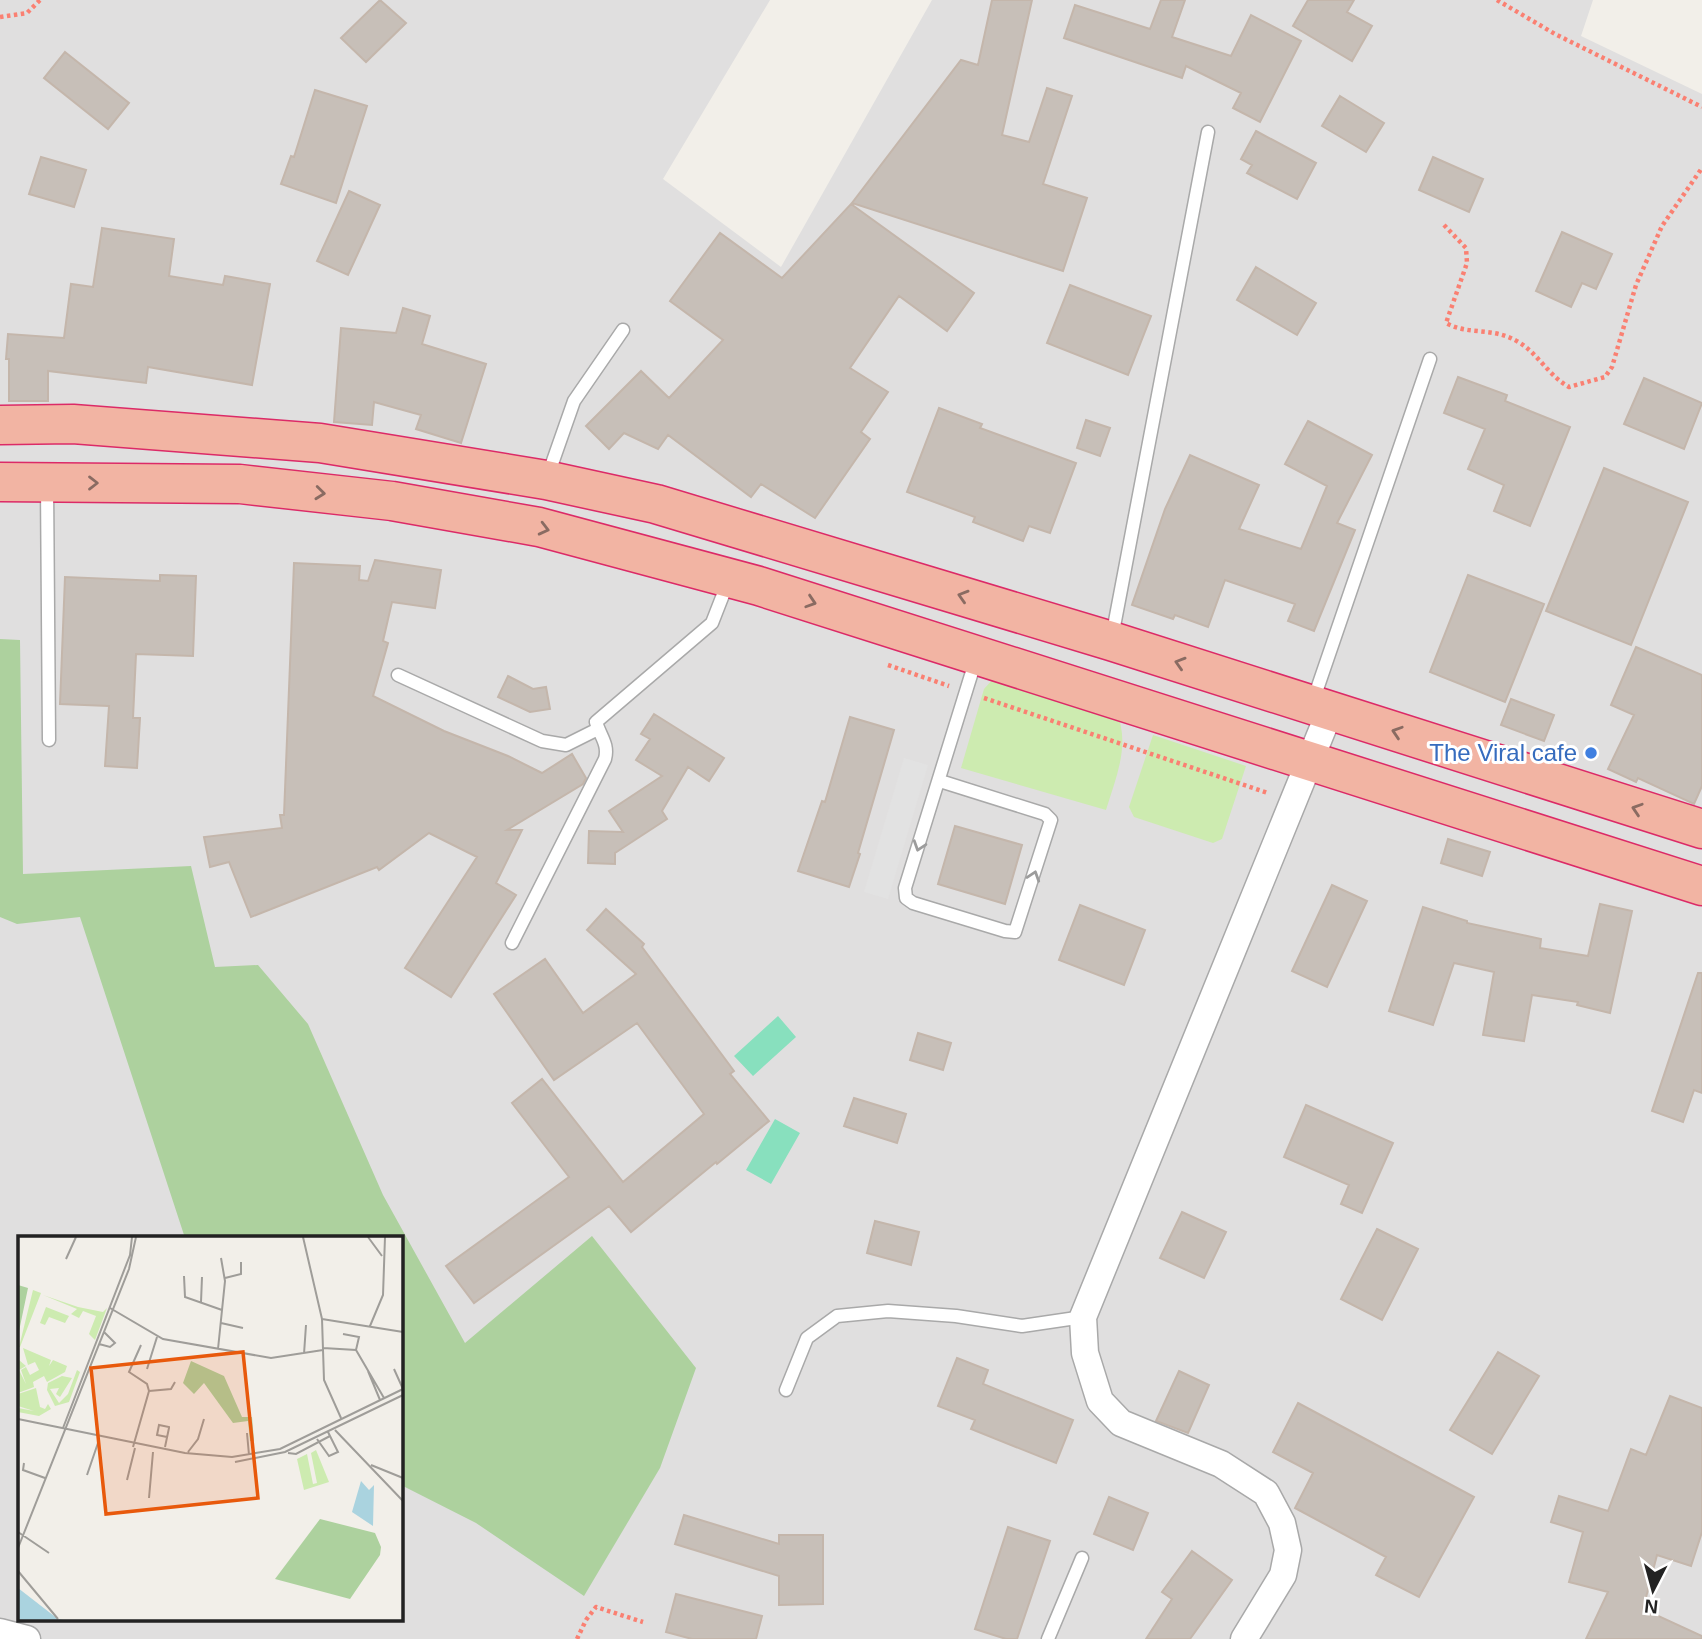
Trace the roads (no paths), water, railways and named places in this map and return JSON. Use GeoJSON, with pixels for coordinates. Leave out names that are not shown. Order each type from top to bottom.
{"type":"FeatureCollection","features":[{"type":"Feature","properties":{"kind":"highway"},"geometry":{"type":"LineString","coordinates":[[0,425],[72,425],[320,443],[546,481],[656,504],[1111,642],[1701,828]]}},
{"type":"Feature","properties":{"kind":"highway"},"geometry":{"type":"LineString","coordinates":[[0,482],[240,484],[392,500],[539,527],[744,582],[1702,886]]}},
{"type":"Feature","properties":{"kind":"highway"},"geometry":{"type":"LineString","coordinates":[[744,582],[776,539]]}},
{"type":"Feature","properties":{"kind":"street"},"geometry":{"type":"LineString","coordinates":[[1244,1639],[1283,1574],[1288,1550],[1282,1523],[1266,1493],[1221,1464],[1121,1423],[1100,1401],[1085,1353],[1083,1317],[1311,761],[1321,708]]}},
{"type":"Feature","properties":{"kind":"street"},"geometry":{"type":"LineString","coordinates":[[0,1632],[26,1639]]}},
{"type":"Feature","properties":{"kind":"lane"},"geometry":{"type":"LineString","coordinates":[[1111,642],[1208,132]]}},
{"type":"Feature","properties":{"kind":"lane"},"geometry":{"type":"LineString","coordinates":[[546,481],[574,401],[623,330]]}},
{"type":"Feature","properties":{"kind":"lane"},"geometry":{"type":"LineString","coordinates":[[1321,708],[1430,359]]}},
{"type":"Feature","properties":{"kind":"lane"},"geometry":{"type":"LineString","coordinates":[[47,482],[49,740]]}},
{"type":"Feature","properties":{"kind":"lane"},"geometry":{"type":"LineString","coordinates":[[512,943],[605,759],[607,750],[596,722],[712,624],[744,582]]}},
{"type":"Feature","properties":{"kind":"lane"},"geometry":{"type":"LineString","coordinates":[[940,782],[1045,814],[1051,820],[1015,932],[1005,932],[913,903],[906,898],[905,888],[940,782],[977,655]]}},
{"type":"Feature","properties":{"kind":"lane"},"geometry":{"type":"LineString","coordinates":[[398,675],[542,741],[566,745],[598,729]]}},
{"type":"Feature","properties":{"kind":"lane"},"geometry":{"type":"LineString","coordinates":[[786,1390],[807,1338],[837,1316],[888,1311],[956,1316],[1022,1326],[1083,1317]]}},
{"type":"Feature","properties":{"kind":"lane"},"geometry":{"type":"LineString","coordinates":[[1048,1639],[1082,1558]]}},
{"type":"Feature","properties":{"kind":"place","name":"The Viral cafe"},"geometry":{"type":"Point","coordinates":[1591,753]}}]}
